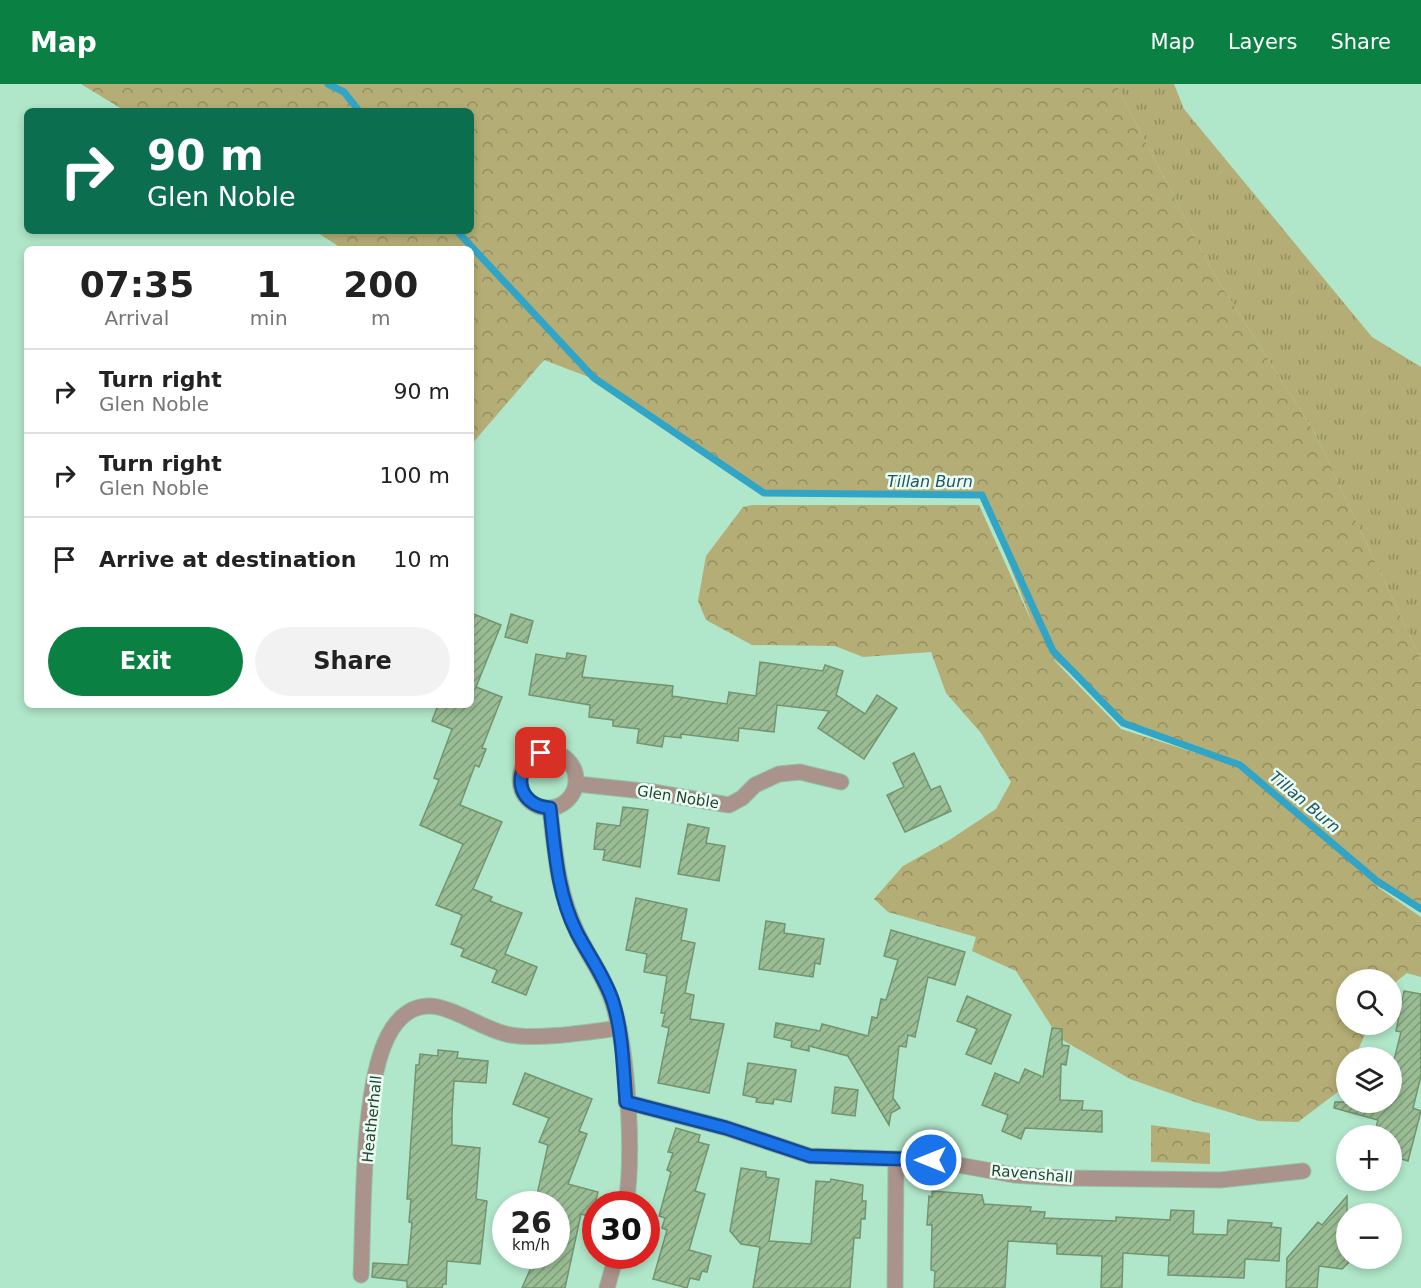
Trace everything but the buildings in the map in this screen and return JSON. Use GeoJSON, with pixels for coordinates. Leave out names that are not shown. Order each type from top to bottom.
{"type":"FeatureCollection","features":[{"type":"Feature","properties":{"kind":"street"},"geometry":{"type":"LineString","coordinates":[[550,752],[559,754],[573,766],[577,784],[568,801],[550,808],[533,804],[521,789],[521,771],[532,756],[550,752]]}},
{"type":"Feature","properties":{"kind":"street","name":"Glen Noble"},"geometry":{"type":"LineString","coordinates":[[577,784],[653,792],[729,805],[742,798],[755,785],[779,774],[800,772],[841,782]]}},
{"type":"Feature","properties":{"kind":"street"},"geometry":{"type":"LineString","coordinates":[[550,808],[560,890],[577,932],[602,974],[613,1001],[619,1028],[630,1151],[627,1191]]}},
{"type":"Feature","properties":{"kind":"street","name":"Heatherhall"},"geometry":{"type":"LineString","coordinates":[[361,1275],[369,1127],[376,1074],[387,1036],[406,1011],[419,1007],[438,1007],[507,1035],[561,1035],[619,1028]]}},
{"type":"Feature","properties":{"kind":"street","name":"Ravenshall"},"geometry":{"type":"LineString","coordinates":[[626,1102],[726,1128],[810,1156],[931,1160],[1014,1175],[1063,1178],[1220,1180],[1303,1171]]}},
{"type":"Feature","properties":{"kind":"street"},"geometry":{"type":"LineString","coordinates":[[895,1288],[896,1160]]}},
{"type":"Feature","properties":{"kind":"street"},"geometry":{"type":"LineString","coordinates":[[607,1288],[612,1269]]}},
{"type":"Feature","properties":{"kind":"green space"},"geometry":{"type":"Polygon","coordinates":[[[81,84],[1116,84],[1212,271],[1315,433],[1421,660],[1421,905],[1376,886],[1421,917],[1421,977],[1407,973],[1402,977],[1402,969],[1336,969],[1336,1035],[1365,1035],[1359,1047],[1336,1047],[1336,1093],[1298,1122],[1259,1121],[1130,1079],[1059,1038],[1016,971],[972,951],[976,937],[888,912],[874,899],[903,866],[951,839],[996,809],[1011,782],[981,733],[946,693],[931,652],[863,657],[835,646],[752,645],[706,620],[698,601],[706,556],[743,507],[752,505],[979,505],[1034,627],[982,495],[764,493],[594,379],[544,360],[474,442],[474,246],[338,246],[320,234],[474,234],[474,108],[120,108],[81,84]],[[1050,656],[1121,729],[1221,761],[1123,723],[1102,700],[1050,656]]]}},
{"type":"Feature","properties":{"kind":"green space"},"geometry":{"type":"Polygon","coordinates":[[[1116,84],[1174,84],[1184,109],[1372,337],[1421,367],[1421,660],[1315,433],[1212,271],[1116,84]]]}},
{"type":"Feature","properties":{"kind":"green space"},"geometry":{"type":"Polygon","coordinates":[[[1151,1125],[1210,1133],[1210,1164],[1151,1162],[1151,1125]]]}},
{"type":"Feature","properties":{"kind":"waterway","name":"Tillan Burn"},"geometry":{"type":"LineString","coordinates":[[328,84],[344,92],[357,108]]}},
{"type":"Feature","properties":{"kind":"waterway","name":"Tillan Burn"},"geometry":{"type":"LineString","coordinates":[[460,234],[471,246]]}},
{"type":"Feature","properties":{"kind":"waterway","name":"Tillan Burn"},"geometry":{"type":"LineString","coordinates":[[474,249],[594,378],[764,493],[982,495],[1053,651],[1123,723],[1240,765],[1377,881],[1421,909]]}},
{"type":"Feature","properties":{"kind":"route"},"geometry":{"type":"LineString","coordinates":[[541,753],[532,756],[521,771],[521,789],[533,804],[541,808],[550,808],[560,890],[577,932],[602,974],[613,1001],[619,1028],[626,1102],[726,1128],[810,1156],[931,1160]]}}]}
